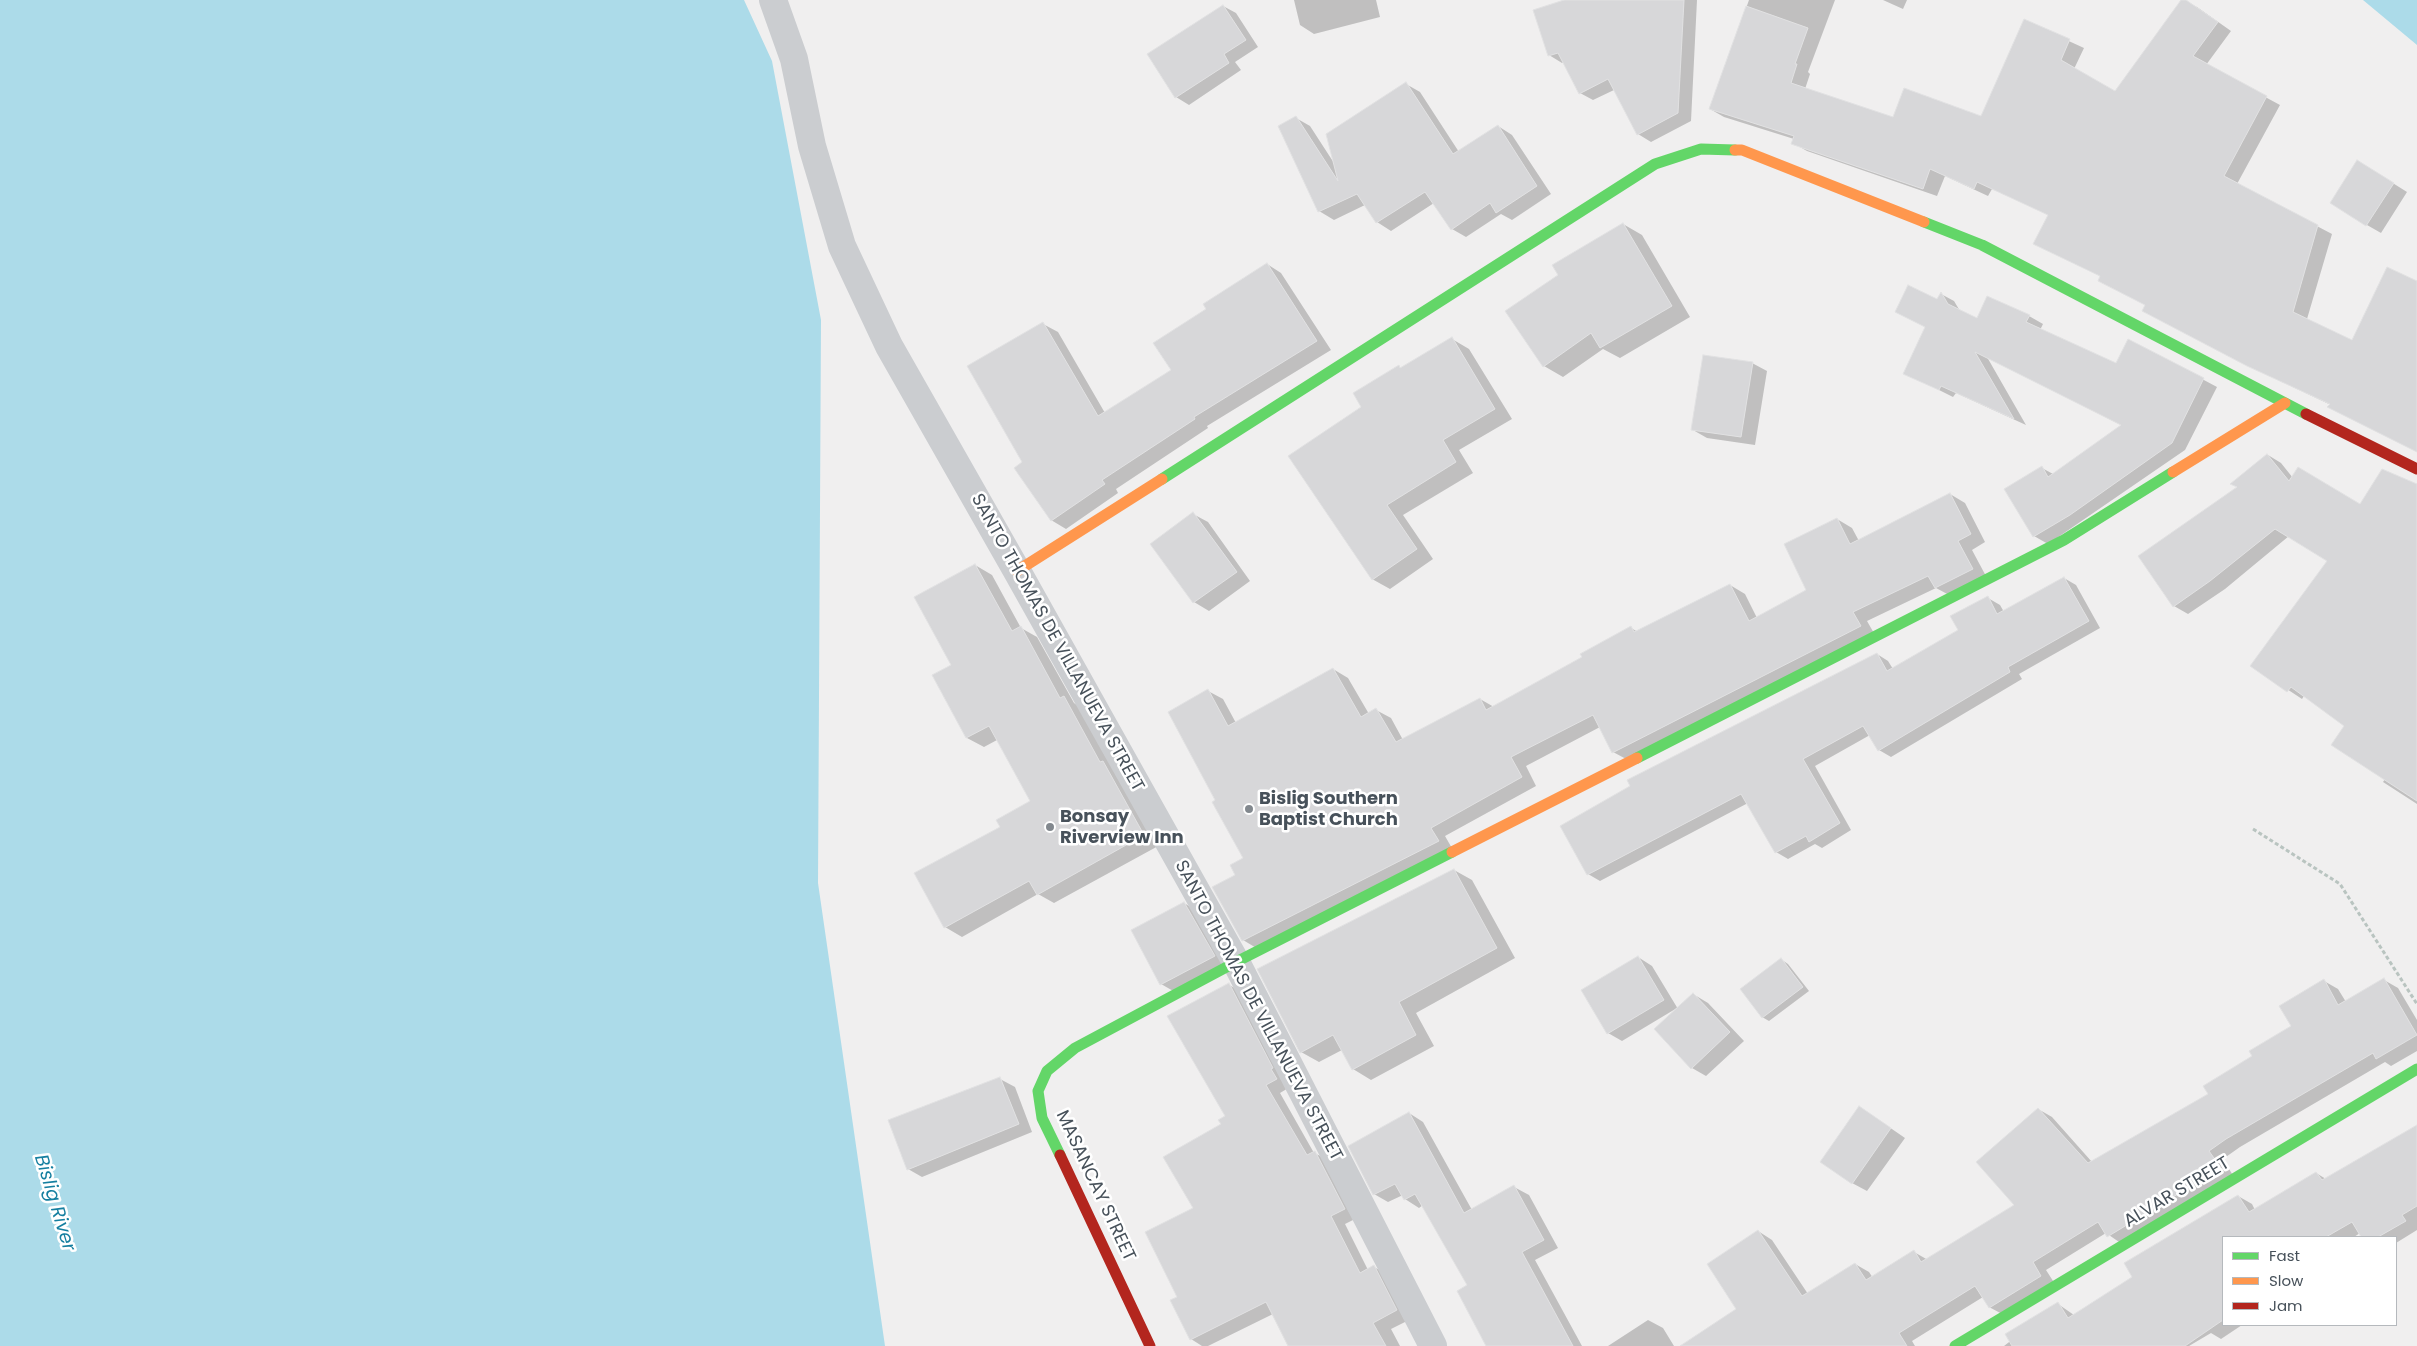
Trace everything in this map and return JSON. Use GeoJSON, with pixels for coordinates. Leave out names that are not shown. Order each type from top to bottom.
{"type":"FeatureCollection","features":[{"type":"Feature","properties":{"kind":"street","name":"SANTO THOMAS DE VILLANUEVA STREET"},"geometry":{"type":"LineString","coordinates":[[773,0],[794,59],[812,146],[842,246],[889,346],[1018,571],[1236,962],[1433,1346]]}},
{"type":"Feature","properties":{"kind":"street"},"geometry":{"type":"LineString","coordinates":[[1018,571],[1655,164],[1701,149],[1742,150],[1982,245],[2285,404],[2417,469]]}},
{"type":"Feature","properties":{"kind":"street","name":"MASANCAY STREET"},"geometry":{"type":"LineString","coordinates":[[1150,1346],[1042,1118],[1038,1091],[1046,1071],[1075,1048],[1236,962],[2064,540],[2285,404]]}},
{"type":"Feature","properties":{"kind":"street","name":"ALVAR STREET"},"geometry":{"type":"LineString","coordinates":[[1955,1346],[2417,1069]]}},
{"type":"Feature","properties":{"kind":"path"},"geometry":{"type":"LineString","coordinates":[[2253,829],[2340,884],[2417,1004]]}},
{"type":"Feature","properties":{"kind":"water","name":"Bislig River"},"geometry":{"type":"Polygon","coordinates":[[[0,0],[744,0],[772,61],[821,320],[818,883],[885,1346],[0,1346],[0,0]]]}},
{"type":"Feature","properties":{"kind":"water"},"geometry":{"type":"Polygon","coordinates":[[[2363,0],[2417,0],[2417,45],[2363,0]]]}},
{"type":"Feature","properties":{"kind":"building"},"geometry":{"type":"Polygon","coordinates":[[[1564,0],[1684,0],[1678,113],[1637,135],[1608,79],[1579,94],[1558,53],[1548,56],[1533,10],[1564,0]]]}},
{"type":"Feature","properties":{"kind":"building"},"geometry":{"type":"Polygon","coordinates":[[[2181,0],[2186,0],[2218,22],[2193,56],[2267,96],[2224,176],[2318,225],[2293,312],[2352,340],[2387,267],[2417,281],[2417,452],[2327,407],[2330,404],[2247,366],[2142,311],[2145,305],[2098,281],[2100,276],[2033,244],[2048,215],[1977,182],[1974,189],[1930,169],[1923,189],[1791,144],[1794,136],[1709,109],[1746,6],[1808,28],[1795,64],[1797,64],[1791,83],[1893,117],[1904,88],[1981,116],[2024,19],[2070,39],[2061,60],[2115,91],[2181,0]]]}},
{"type":"Feature","properties":{"kind":"building"},"geometry":{"type":"Polygon","coordinates":[[[1223,5],[1246,40],[1224,54],[1229,63],[1175,98],[1147,54],[1223,5]]]}},
{"type":"Feature","properties":{"kind":"building"},"geometry":{"type":"Polygon","coordinates":[[[1406,82],[1453,154],[1498,125],[1537,186],[1496,213],[1490,203],[1451,230],[1425,192],[1376,223],[1357,194],[1318,212],[1278,126],[1296,116],[1338,181],[1326,134],[1406,82]]]}},
{"type":"Feature","properties":{"kind":"building"},"geometry":{"type":"Polygon","coordinates":[[[2357,160],[2394,183],[2366,226],[2330,203],[2357,160]]]}},
{"type":"Feature","properties":{"kind":"building"},"geometry":{"type":"Polygon","coordinates":[[[1623,223],[1672,306],[1600,348],[1591,333],[1543,367],[1505,311],[1558,275],[1552,265],[1623,223]]]}},
{"type":"Feature","properties":{"kind":"building"},"geometry":{"type":"Polygon","coordinates":[[[1267,263],[1317,341],[1194,417],[1195,419],[1102,480],[1105,484],[1051,521],[1014,468],[1022,462],[967,366],[1043,322],[1098,416],[1171,370],[1153,343],[1206,309],[1203,304],[1267,263]]]}},
{"type":"Feature","properties":{"kind":"building"},"geometry":{"type":"Polygon","coordinates":[[[1908,285],[1937,299],[1941,292],[1948,304],[1977,318],[1987,296],[2030,315],[2026,322],[2116,363],[2128,339],[2204,378],[2172,443],[2070,515],[2033,537],[2004,489],[2042,466],[2048,477],[2121,425],[1975,352],[2014,419],[1941,386],[1939,390],[1903,374],[1925,327],[1895,312],[1908,285]]]}},
{"type":"Feature","properties":{"kind":"building"},"geometry":{"type":"Polygon","coordinates":[[[1452,337],[1495,409],[1443,440],[1456,462],[1387,505],[1417,549],[1372,580],[1288,456],[1361,407],[1353,393],[1399,365],[1400,368],[1452,337]]]}},
{"type":"Feature","properties":{"kind":"building"},"geometry":{"type":"Polygon","coordinates":[[[1703,355],[1753,362],[1741,437],[1691,430],[1703,355]]]}},
{"type":"Feature","properties":{"kind":"building"},"geometry":{"type":"Polygon","coordinates":[[[2267,454],[2289,481],[2298,467],[2360,504],[2382,469],[2417,484],[2417,801],[2331,745],[2344,726],[2291,687],[2287,692],[2250,666],[2327,561],[2275,529],[2210,581],[2173,607],[2138,556],[2237,487],[2230,484],[2267,454]]]}},
{"type":"Feature","properties":{"kind":"building"},"geometry":{"type":"Polygon","coordinates":[[[1950,493],[1971,534],[1958,541],[1973,569],[1935,588],[1928,576],[1853,612],[1861,626],[1612,753],[1593,715],[1511,757],[1522,777],[1431,828],[1439,841],[1242,941],[1212,887],[1235,875],[1230,865],[1243,858],[1212,802],[1215,800],[1168,712],[1208,689],[1228,726],[1333,668],[1361,717],[1376,708],[1396,742],[1480,698],[1486,710],[1582,657],[1580,654],[1631,626],[1634,632],[1730,584],[1749,621],[1806,590],[1784,544],[1837,518],[1850,544],[1950,493]]]}},
{"type":"Feature","properties":{"kind":"building"},"geometry":{"type":"Polygon","coordinates":[[[1193,512],[1237,572],[1193,603],[1150,544],[1193,512]]]}},
{"type":"Feature","properties":{"kind":"building"},"geometry":{"type":"Polygon","coordinates":[[[975,564],[1012,631],[1021,626],[1060,698],[1064,696],[1100,762],[1103,761],[1144,835],[1037,895],[1029,881],[944,928],[914,873],[1000,827],[996,820],[1030,801],[989,726],[966,738],[932,675],[951,665],[914,597],[975,564]]]}},
{"type":"Feature","properties":{"kind":"building"},"geometry":{"type":"Polygon","coordinates":[[[2064,577],[2089,621],[2008,667],[2010,672],[1878,751],[1863,726],[1803,759],[1840,823],[1809,842],[1806,836],[1775,853],[1741,794],[1587,875],[1560,826],[1630,786],[1627,780],[1877,653],[1887,671],[1958,630],[1950,616],[1988,596],[1997,614],[2064,577]]]}},
{"type":"Feature","properties":{"kind":"building"},"geometry":{"type":"Polygon","coordinates":[[[1454,869],[1497,948],[1399,1002],[1416,1035],[1352,1070],[1333,1035],[1300,1053],[1257,969],[1454,869]]]}},
{"type":"Feature","properties":{"kind":"building"},"geometry":{"type":"Polygon","coordinates":[[[1184,902],[1215,956],[1160,985],[1131,930],[1184,902]]]}},
{"type":"Feature","properties":{"kind":"building"},"geometry":{"type":"Polygon","coordinates":[[[1638,956],[1664,1000],[1607,1034],[1581,990],[1638,956]]]}},
{"type":"Feature","properties":{"kind":"building"},"geometry":{"type":"Polygon","coordinates":[[[1781,958],[1803,987],[1762,1018],[1740,989],[1781,958]]]}},
{"type":"Feature","properties":{"kind":"building"},"geometry":{"type":"Polygon","coordinates":[[[2384,978],[2417,1035],[2376,1059],[2373,1053],[2226,1139],[2209,1151],[2221,1168],[2107,1237],[2098,1222],[2033,1262],[2041,1276],[1989,1308],[1975,1286],[1899,1333],[1907,1346],[1680,1346],[1736,1309],[1707,1264],[1758,1230],[1802,1296],[1855,1263],[1866,1280],[1914,1250],[1921,1262],[2014,1205],[1976,1162],[2038,1108],[2088,1163],[2208,1094],[2203,1086],[2252,1056],[2249,1051],[2291,1026],[2279,1006],[2324,979],[2338,1005],[2384,978]]]}},
{"type":"Feature","properties":{"kind":"building"},"geometry":{"type":"Polygon","coordinates":[[[1229,983],[1277,1079],[1266,1085],[1307,1155],[1315,1151],[1345,1209],[1331,1216],[1360,1273],[1374,1265],[1397,1310],[1373,1323],[1386,1346],[1288,1346],[1266,1302],[1190,1340],[1170,1300],[1177,1297],[1145,1232],[1193,1208],[1163,1157],[1221,1124],[1218,1120],[1225,1116],[1167,1016],[1229,983]]]}},
{"type":"Feature","properties":{"kind":"building"},"geometry":{"type":"Polygon","coordinates":[[[1693,993],[1730,1032],[1691,1069],[1654,1029],[1693,993]]]}},
{"type":"Feature","properties":{"kind":"building"},"geometry":{"type":"Polygon","coordinates":[[[1000,1077],[1019,1124],[907,1170],[888,1120],[1000,1077]]]}},
{"type":"Feature","properties":{"kind":"building"},"geometry":{"type":"Polygon","coordinates":[[[1859,1106],[1891,1128],[1852,1184],[1820,1162],[1859,1106]]]}},
{"type":"Feature","properties":{"kind":"building"},"geometry":{"type":"Polygon","coordinates":[[[1409,1112],[1464,1213],[1514,1185],[1544,1240],[1522,1252],[1573,1346],[1486,1346],[1457,1291],[1467,1285],[1415,1194],[1404,1200],[1395,1184],[1373,1195],[1348,1146],[1409,1112]]]}},
{"type":"Feature","properties":{"kind":"building"},"geometry":{"type":"Polygon","coordinates":[[[2417,1125],[2417,1206],[2402,1215],[2406,1221],[2380,1236],[2360,1236],[2352,1222],[2328,1236],[2222,1236],[2222,1321],[2185,1346],[2012,1346],[2005,1334],[2058,1302],[2068,1318],[2132,1277],[2124,1263],[2238,1195],[2249,1212],[2316,1172],[2322,1180],[2417,1125]]]}},
{"type":"Feature","properties":{"kind":"traffic: fast"},"geometry":{"type":"LineString","coordinates":[[1162,479],[1655,164],[1701,149],[1735,150]]}},
{"type":"Feature","properties":{"kind":"traffic: fast"},"geometry":{"type":"LineString","coordinates":[[1924,222],[1982,245],[2306,414]]}},
{"type":"Feature","properties":{"kind":"traffic: fast"},"geometry":{"type":"LineString","coordinates":[[1637,758],[2064,540],[2173,472]]}},
{"type":"Feature","properties":{"kind":"traffic: fast"},"geometry":{"type":"LineString","coordinates":[[1060,1155],[1042,1118],[1038,1091],[1047,1071],[1075,1048],[1236,962],[1452,852]]}},
{"type":"Feature","properties":{"kind":"traffic: fast"},"geometry":{"type":"LineString","coordinates":[[1955,1346],[2417,1069]]}},
{"type":"Feature","properties":{"kind":"traffic: slow"},"geometry":{"type":"LineString","coordinates":[[1735,150],[1742,150],[1924,222]]}},
{"type":"Feature","properties":{"kind":"traffic: slow"},"geometry":{"type":"LineString","coordinates":[[2173,472],[2285,403]]}},
{"type":"Feature","properties":{"kind":"traffic: slow"},"geometry":{"type":"LineString","coordinates":[[1017,571],[1162,479]]}},
{"type":"Feature","properties":{"kind":"traffic: slow"},"geometry":{"type":"LineString","coordinates":[[1452,852],[1637,758]]}},
{"type":"Feature","properties":{"kind":"traffic: jam"},"geometry":{"type":"LineString","coordinates":[[2306,414],[2417,469]]}},
{"type":"Feature","properties":{"kind":"traffic: jam"},"geometry":{"type":"LineString","coordinates":[[1060,1155],[1150,1346]]}},
{"type":"Feature","properties":{"kind":"place","name":"Bislig Southern Baptist Church"},"geometry":{"type":"Point","coordinates":[1249,809]}},
{"type":"Feature","properties":{"kind":"place","name":"Bonsay Riverview Inn"},"geometry":{"type":"Point","coordinates":[1050,827]}}]}
